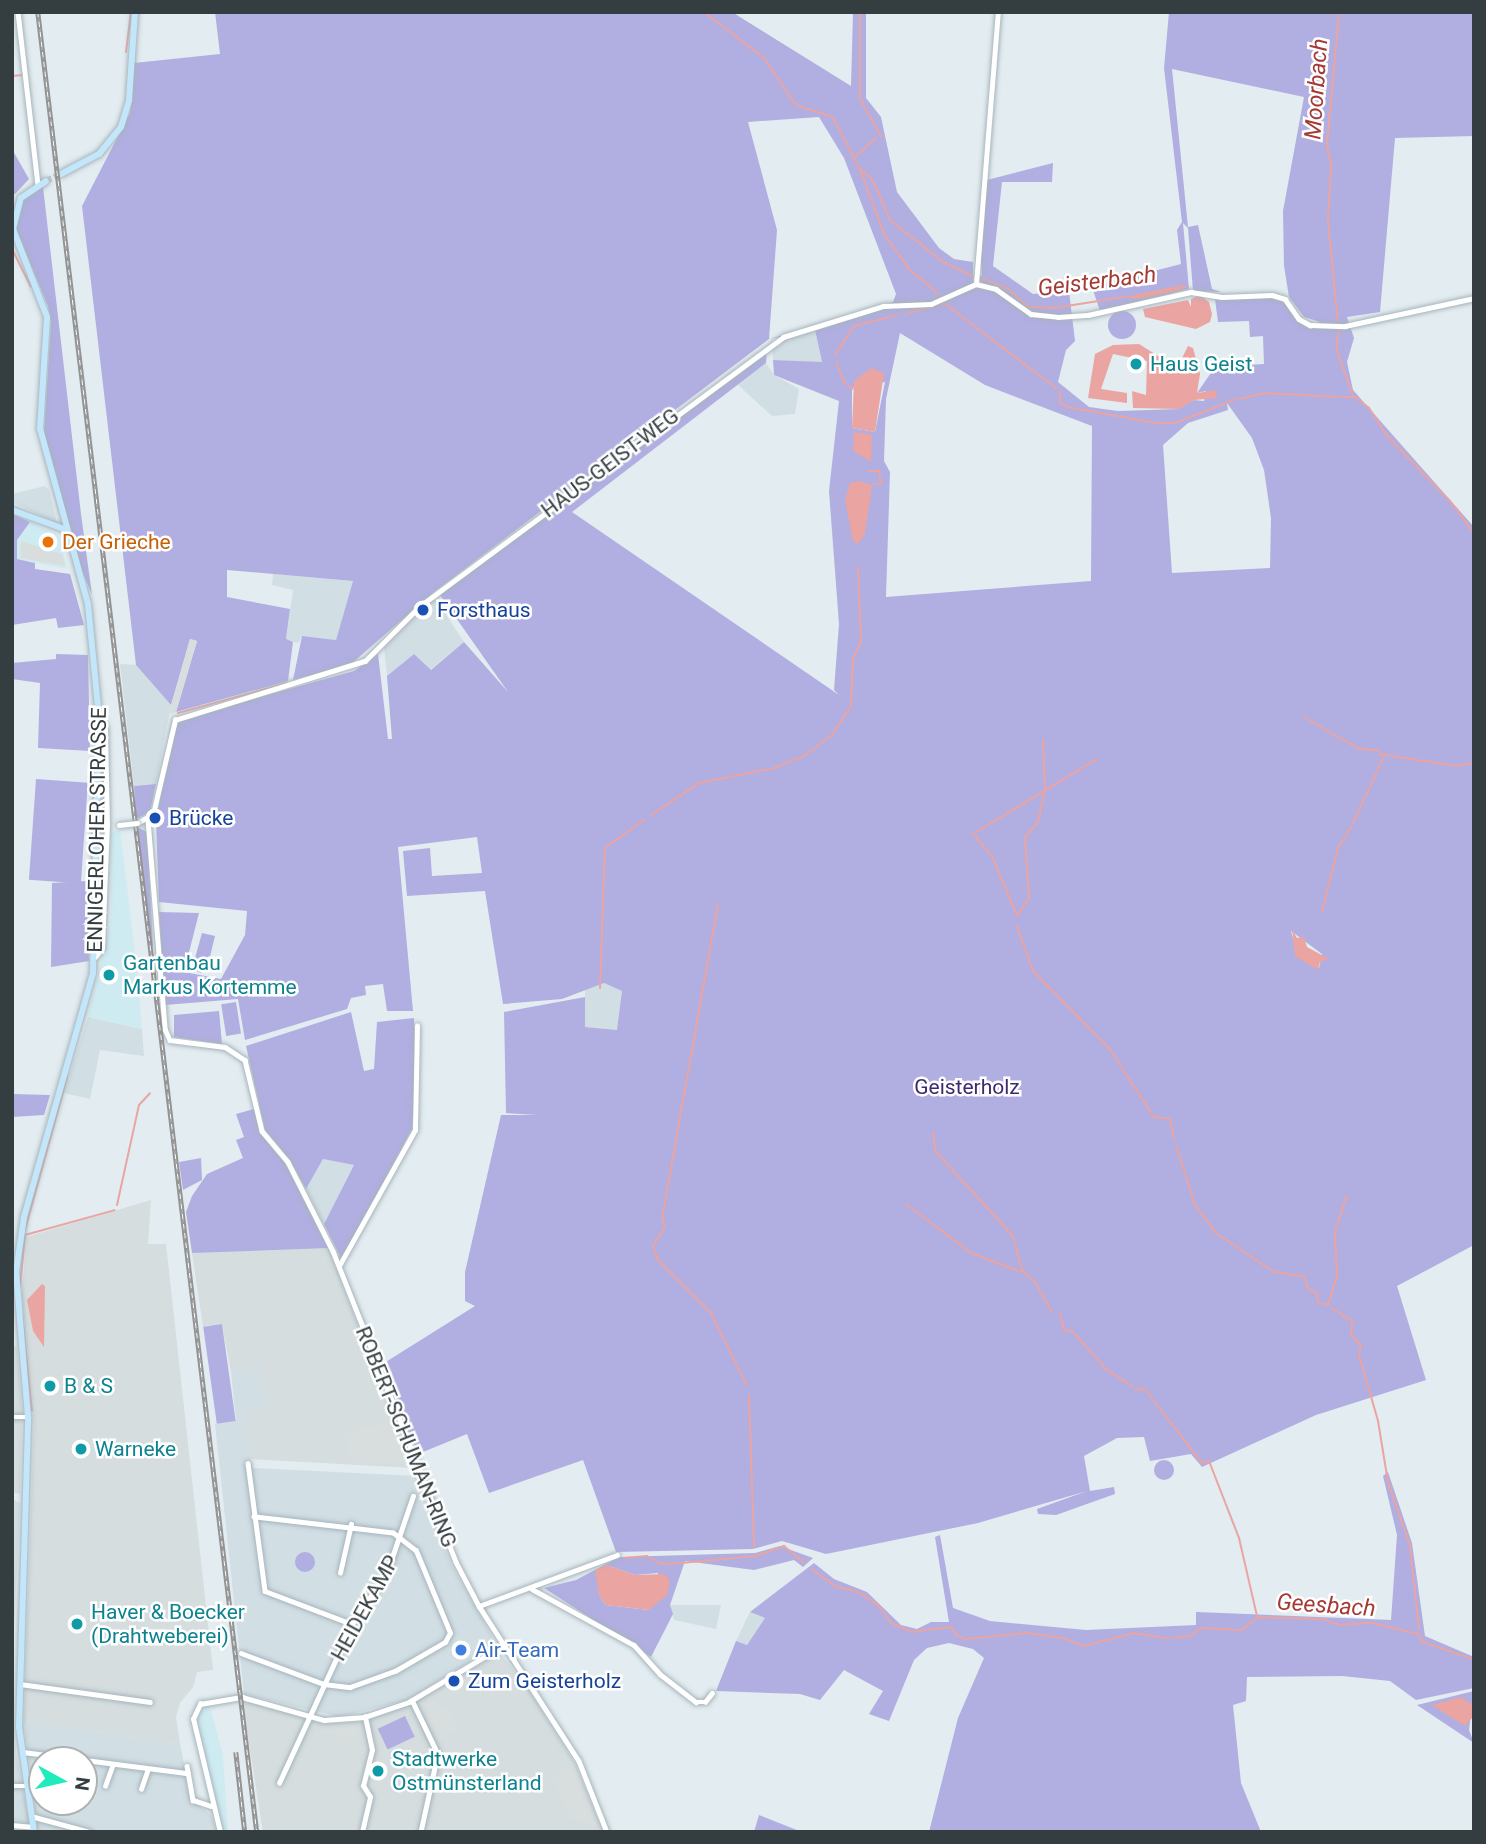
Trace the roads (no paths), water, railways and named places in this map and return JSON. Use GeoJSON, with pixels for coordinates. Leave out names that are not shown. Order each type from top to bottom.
{"type":"FeatureCollection","features":[{"type":"Feature","properties":{"kind":"main road"},"geometry":{"type":"LineString","coordinates":[[61,174],[99,154],[121,127],[131,87],[135,12]]}},
{"type":"Feature","properties":{"kind":"main road","name":"ENNIGERLOHER STRASSE"},"geometry":{"type":"LineString","coordinates":[[28,1804],[20,1752],[20,1684],[28,1417],[16,1291],[17,1255],[95,957],[99,717],[90,618],[64,528],[39,416],[47,317],[13,229],[17,205],[38,184],[46,181]]}},
{"type":"Feature","properties":{"kind":"main road"},"geometry":{"type":"LineString","coordinates":[[12,510],[64,528]]}},
{"type":"Feature","properties":{"kind":"main road","name":"ENNIGERLOHER STRASSE"},"geometry":{"type":"LineString","coordinates":[[30,1816],[33,1829]]}},
{"type":"Feature","properties":{"kind":"street"},"geometry":{"type":"LineString","coordinates":[[18,12],[38,184]]}},
{"type":"Feature","properties":{"kind":"street"},"geometry":{"type":"LineString","coordinates":[[998,12],[976,279],[996,289],[1031,314],[1058,317],[1088,315],[1191,292],[1209,296],[1272,295],[1285,299],[1300,319],[1310,325],[1345,326],[1474,298]]}},
{"type":"Feature","properties":{"kind":"street","name":"HAUS-GEIST-WEG"},"geometry":{"type":"LineString","coordinates":[[148,820],[153,814],[170,726],[179,717],[365,661],[420,606],[771,342],[883,306],[939,302],[976,279]]}},
{"type":"Feature","properties":{"kind":"street"},"geometry":{"type":"LineString","coordinates":[[95,957],[102,948],[107,826],[105,727],[99,717]]}},
{"type":"Feature","properties":{"kind":"street"},"geometry":{"type":"LineString","coordinates":[[107,826],[148,820]]}},
{"type":"Feature","properties":{"kind":"street","name":"ROBERT-SCHUMAN-RING"},"geometry":{"type":"LineString","coordinates":[[148,820],[165,1029],[170,1040],[225,1047],[245,1060],[262,1130],[288,1162],[339,1266],[422,1481],[478,1606],[579,1761],[607,1832]]}},
{"type":"Feature","properties":{"kind":"street"},"geometry":{"type":"LineString","coordinates":[[339,1266],[415,1130],[417,1026]]}},
{"type":"Feature","properties":{"kind":"street"},"geometry":{"type":"LineString","coordinates":[[12,1417],[28,1417]]}},
{"type":"Feature","properties":{"kind":"street"},"geometry":{"type":"LineString","coordinates":[[248,1463],[265,1591],[352,1624]]}},
{"type":"Feature","properties":{"kind":"street","name":"HEIDEKAMP"},"geometry":{"type":"LineString","coordinates":[[279,1783],[352,1624],[381,1583],[401,1538],[413,1496]]}},
{"type":"Feature","properties":{"kind":"street"},"geometry":{"type":"LineString","coordinates":[[241,1653],[324,1685],[350,1687],[377,1679],[449,1639],[449,1626],[416,1551],[401,1538],[384,1529],[351,1524],[254,1517]]}},
{"type":"Feature","properties":{"kind":"street"},"geometry":{"type":"LineString","coordinates":[[340,1573],[351,1524]]}},
{"type":"Feature","properties":{"kind":"street"},"geometry":{"type":"LineString","coordinates":[[478,1606],[532,1589],[617,1555]]}},
{"type":"Feature","properties":{"kind":"street"},"geometry":{"type":"LineString","coordinates":[[532,1589],[634,1645],[660,1674],[696,1702],[705,1702],[712,1693]]}},
{"type":"Feature","properties":{"kind":"street"},"geometry":{"type":"LineString","coordinates":[[220,1832],[211,1806],[192,1719],[200,1703],[242,1697],[308,1717],[340,1721],[365,1717],[412,1700],[503,1645]]}},
{"type":"Feature","properties":{"kind":"street"},"geometry":{"type":"LineString","coordinates":[[20,1684],[150,1702]]}},
{"type":"Feature","properties":{"kind":"street"},"geometry":{"type":"LineString","coordinates":[[412,1700],[438,1754],[421,1832]]}},
{"type":"Feature","properties":{"kind":"street"},"geometry":{"type":"LineString","coordinates":[[362,1832],[370,1797],[363,1786],[372,1750],[365,1717]]}},
{"type":"Feature","properties":{"kind":"street"},"geometry":{"type":"LineString","coordinates":[[20,1752],[188,1773]]}},
{"type":"Feature","properties":{"kind":"street"},"geometry":{"type":"LineString","coordinates":[[105,1786],[113,1764]]}},
{"type":"Feature","properties":{"kind":"street"},"geometry":{"type":"LineString","coordinates":[[187,1766],[194,1800],[211,1806]]}},
{"type":"Feature","properties":{"kind":"street"},"geometry":{"type":"LineString","coordinates":[[141,1789],[148,1769]]}},
{"type":"Feature","properties":{"kind":"street"},"geometry":{"type":"LineString","coordinates":[[12,1786],[25,1786]]}},
{"type":"Feature","properties":{"kind":"street"},"geometry":{"type":"LineString","coordinates":[[30,1816],[90,1832]]}},
{"type":"Feature","properties":{"kind":"street"},"geometry":{"type":"LineString","coordinates":[[12,1825],[33,1829]]}},
{"type":"Feature","properties":{"kind":"waterway"},"geometry":{"type":"LineString","coordinates":[[126,52],[131,12]]}},
{"type":"Feature","properties":{"kind":"waterway","name":"Geisterbach"},"geometry":{"type":"LineString","coordinates":[[704,12],[764,58],[796,105],[833,117],[859,168],[873,180],[890,220],[943,262],[974,277]]}},
{"type":"Feature","properties":{"kind":"waterway"},"geometry":{"type":"LineString","coordinates":[[860,12],[860,99],[881,136]]}},
{"type":"Feature","properties":{"kind":"waterway","name":"Moorbach"},"geometry":{"type":"LineString","coordinates":[[1331,167],[1327,145],[1339,12]]}},
{"type":"Feature","properties":{"kind":"waterway"},"geometry":{"type":"LineString","coordinates":[[12,76],[23,75]]}},
{"type":"Feature","properties":{"kind":"waterway"},"geometry":{"type":"LineString","coordinates":[[856,156],[876,138]]}},
{"type":"Feature","properties":{"kind":"waterway","name":"Geisterbach"},"geometry":{"type":"LineString","coordinates":[[860,169],[884,234],[910,270],[939,294]]}},
{"type":"Feature","properties":{"kind":"waterway","name":"Moorbach"},"geometry":{"type":"LineString","coordinates":[[1331,169],[1328,220],[1338,323]]}},
{"type":"Feature","properties":{"kind":"waterway"},"geometry":{"type":"LineString","coordinates":[[12,249],[31,287]]}},
{"type":"Feature","properties":{"kind":"waterway","name":"Geisterbach"},"geometry":{"type":"LineString","coordinates":[[979,277],[1008,289],[1029,307],[1054,308],[1124,297]]}},
{"type":"Feature","properties":{"kind":"waterway","name":"Geisterbach"},"geometry":{"type":"LineString","coordinates":[[906,314],[944,303],[1056,388]]}},
{"type":"Feature","properties":{"kind":"waterway"},"geometry":{"type":"LineString","coordinates":[[835,355],[854,326],[897,315]]}},
{"type":"Feature","properties":{"kind":"waterway","name":"Moorbach"},"geometry":{"type":"LineString","coordinates":[[1339,330],[1336,348],[1353,396]]}},
{"type":"Feature","properties":{"kind":"waterway"},"geometry":{"type":"LineString","coordinates":[[836,362],[844,382],[853,389]]}},
{"type":"Feature","properties":{"kind":"waterway","name":"Geisterbach"},"geometry":{"type":"LineString","coordinates":[[1060,391],[1060,403],[1068,407],[1156,423],[1175,423],[1236,399]]}},
{"type":"Feature","properties":{"kind":"waterway","name":"Geisterbach"},"geometry":{"type":"LineString","coordinates":[[1239,399],[1265,393],[1337,397]]}},
{"type":"Feature","properties":{"kind":"waterway","name":"Geisterbach"},"geometry":{"type":"LineString","coordinates":[[1341,397],[1355,397],[1369,408],[1388,437],[1450,501],[1474,533]]}},
{"type":"Feature","properties":{"kind":"waterway"},"geometry":{"type":"LineString","coordinates":[[869,471],[879,471],[881,484],[874,484]]}},
{"type":"Feature","properties":{"kind":"waterway"},"geometry":{"type":"LineString","coordinates":[[651,815],[699,783],[774,768],[804,756],[832,735],[851,706],[853,659],[861,642],[858,567]]}},
{"type":"Feature","properties":{"kind":"waterway"},"geometry":{"type":"LineString","coordinates":[[178,713],[287,683]]}},
{"type":"Feature","properties":{"kind":"waterway"},"geometry":{"type":"LineString","coordinates":[[1304,717],[1357,748],[1379,751]]}},
{"type":"Feature","properties":{"kind":"waterway"},"geometry":{"type":"LineString","coordinates":[[975,836],[992,856],[1017,916],[1029,898],[1025,837],[1038,822],[1045,790],[1043,740]]}},
{"type":"Feature","properties":{"kind":"waterway"},"geometry":{"type":"LineString","coordinates":[[1379,754],[1457,766],[1474,763]]}},
{"type":"Feature","properties":{"kind":"waterway"},"geometry":{"type":"LineString","coordinates":[[1353,823],[1385,754]]}},
{"type":"Feature","properties":{"kind":"waterway"},"geometry":{"type":"LineString","coordinates":[[973,834],[1097,759]]}},
{"type":"Feature","properties":{"kind":"waterway"},"geometry":{"type":"LineString","coordinates":[[600,988],[605,848],[645,819]]}},
{"type":"Feature","properties":{"kind":"waterway"},"geometry":{"type":"LineString","coordinates":[[1322,911],[1338,848],[1351,827]]}},
{"type":"Feature","properties":{"kind":"waterway"},"geometry":{"type":"LineString","coordinates":[[718,904],[662,1217],[665,1227],[653,1246],[658,1260],[711,1313],[747,1386]]}},
{"type":"Feature","properties":{"kind":"waterway"},"geometry":{"type":"LineString","coordinates":[[1017,926],[1033,971],[1109,1048],[1154,1117],[1170,1119],[1174,1139]]}},
{"type":"Feature","properties":{"kind":"waterway"},"geometry":{"type":"LineString","coordinates":[[25,1230],[67,1077]]}},
{"type":"Feature","properties":{"kind":"waterway"},"geometry":{"type":"LineString","coordinates":[[117,1205],[139,1105],[150,1093]]}},
{"type":"Feature","properties":{"kind":"waterway"},"geometry":{"type":"LineString","coordinates":[[933,1133],[936,1152],[1013,1236],[1022,1270],[1035,1282],[1052,1313]]}},
{"type":"Feature","properties":{"kind":"waterway"},"geometry":{"type":"LineString","coordinates":[[1176,1145],[1195,1205],[1216,1233],[1274,1272],[1304,1276],[1308,1289],[1317,1293],[1318,1302],[1328,1305],[1337,1276],[1335,1233],[1346,1196]]}},
{"type":"Feature","properties":{"kind":"waterway"},"geometry":{"type":"LineString","coordinates":[[906,1204],[971,1253],[1021,1272]]}},
{"type":"Feature","properties":{"kind":"waterway"},"geometry":{"type":"LineString","coordinates":[[20,1287],[25,1235],[115,1210]]}},
{"type":"Feature","properties":{"kind":"waterway"},"geometry":{"type":"LineString","coordinates":[[1332,1308],[1352,1321],[1351,1334],[1361,1346],[1359,1355],[1378,1421],[1388,1482],[1410,1546],[1419,1629]]}},
{"type":"Feature","properties":{"kind":"waterway"},"geometry":{"type":"LineString","coordinates":[[22,1314],[32,1410]]}},
{"type":"Feature","properties":{"kind":"waterway"},"geometry":{"type":"LineString","coordinates":[[1060,1314],[1064,1330],[1073,1332],[1106,1369],[1132,1386]]}},
{"type":"Feature","properties":{"kind":"waterway"},"geometry":{"type":"LineString","coordinates":[[1135,1390],[1144,1388],[1202,1463],[1209,1461],[1239,1538],[1257,1616]]}},
{"type":"Feature","properties":{"kind":"waterway"},"geometry":{"type":"LineString","coordinates":[[749,1395],[754,1547]]}},
{"type":"Feature","properties":{"kind":"waterway","name":"Geesbach"},"geometry":{"type":"LineString","coordinates":[[624,1558],[647,1556],[661,1564],[681,1563],[756,1556],[784,1546],[804,1563]]}},
{"type":"Feature","properties":{"kind":"waterway","name":"Geesbach"},"geometry":{"type":"LineString","coordinates":[[811,1569],[837,1587],[856,1591],[878,1605],[891,1623],[911,1632],[952,1627],[956,1635],[966,1639],[1027,1633],[1064,1638],[1083,1646],[1134,1633],[1170,1639]]}},
{"type":"Feature","properties":{"kind":"waterway","name":"Geesbach"},"geometry":{"type":"LineString","coordinates":[[1173,1638],[1191,1636],[1201,1628],[1242,1630],[1258,1617],[1322,1619],[1341,1625],[1372,1623],[1419,1634],[1421,1641],[1474,1660]]}},
{"type":"Feature","properties":{"kind":"tunnel"},"geometry":{"type":"LineString","coordinates":[[46,181],[61,174]]}},
{"type":"Feature","properties":{"kind":"railway"},"geometry":{"type":"LineString","coordinates":[[38,12],[257,1832]]}},
{"type":"Feature","properties":{"kind":"railway"},"geometry":{"type":"LineString","coordinates":[[236,1752],[245,1832]]}},
{"type":"Feature","properties":{"kind":"place","name":"Haus Geist"},"geometry":{"type":"Point","coordinates":[1136,364]}},
{"type":"Feature","properties":{"kind":"place","name":"Der Grieche"},"geometry":{"type":"Point","coordinates":[48,542]}},
{"type":"Feature","properties":{"kind":"place","name":"Forsthaus"},"geometry":{"type":"Point","coordinates":[423,610]}},
{"type":"Feature","properties":{"kind":"place","name":"Brücke"},"geometry":{"type":"Point","coordinates":[155,818]}},
{"type":"Feature","properties":{"kind":"place","name":"Gartenbau Markus Kortemme"},"geometry":{"type":"Point","coordinates":[109,975]}},
{"type":"Feature","properties":{"kind":"place","name":"B & S"},"geometry":{"type":"Point","coordinates":[50,1386]}},
{"type":"Feature","properties":{"kind":"place","name":"Warneke"},"geometry":{"type":"Point","coordinates":[81,1449]}},
{"type":"Feature","properties":{"kind":"place","name":"Haver & Boecker (Drahtweberei)"},"geometry":{"type":"Point","coordinates":[77,1624]}},
{"type":"Feature","properties":{"kind":"place","name":"Air-Team"},"geometry":{"type":"Point","coordinates":[461,1650]}},
{"type":"Feature","properties":{"kind":"place","name":"Zum Geisterholz"},"geometry":{"type":"Point","coordinates":[454,1681]}},
{"type":"Feature","properties":{"kind":"place","name":"Stadtwerke Ostmünsterland"},"geometry":{"type":"Point","coordinates":[378,1771]}},
{"type":"Feature","properties":{"kind":"park label","name":"Geisterholz"},"geometry":{"type":"Point","coordinates":[967,1087]}}]}
